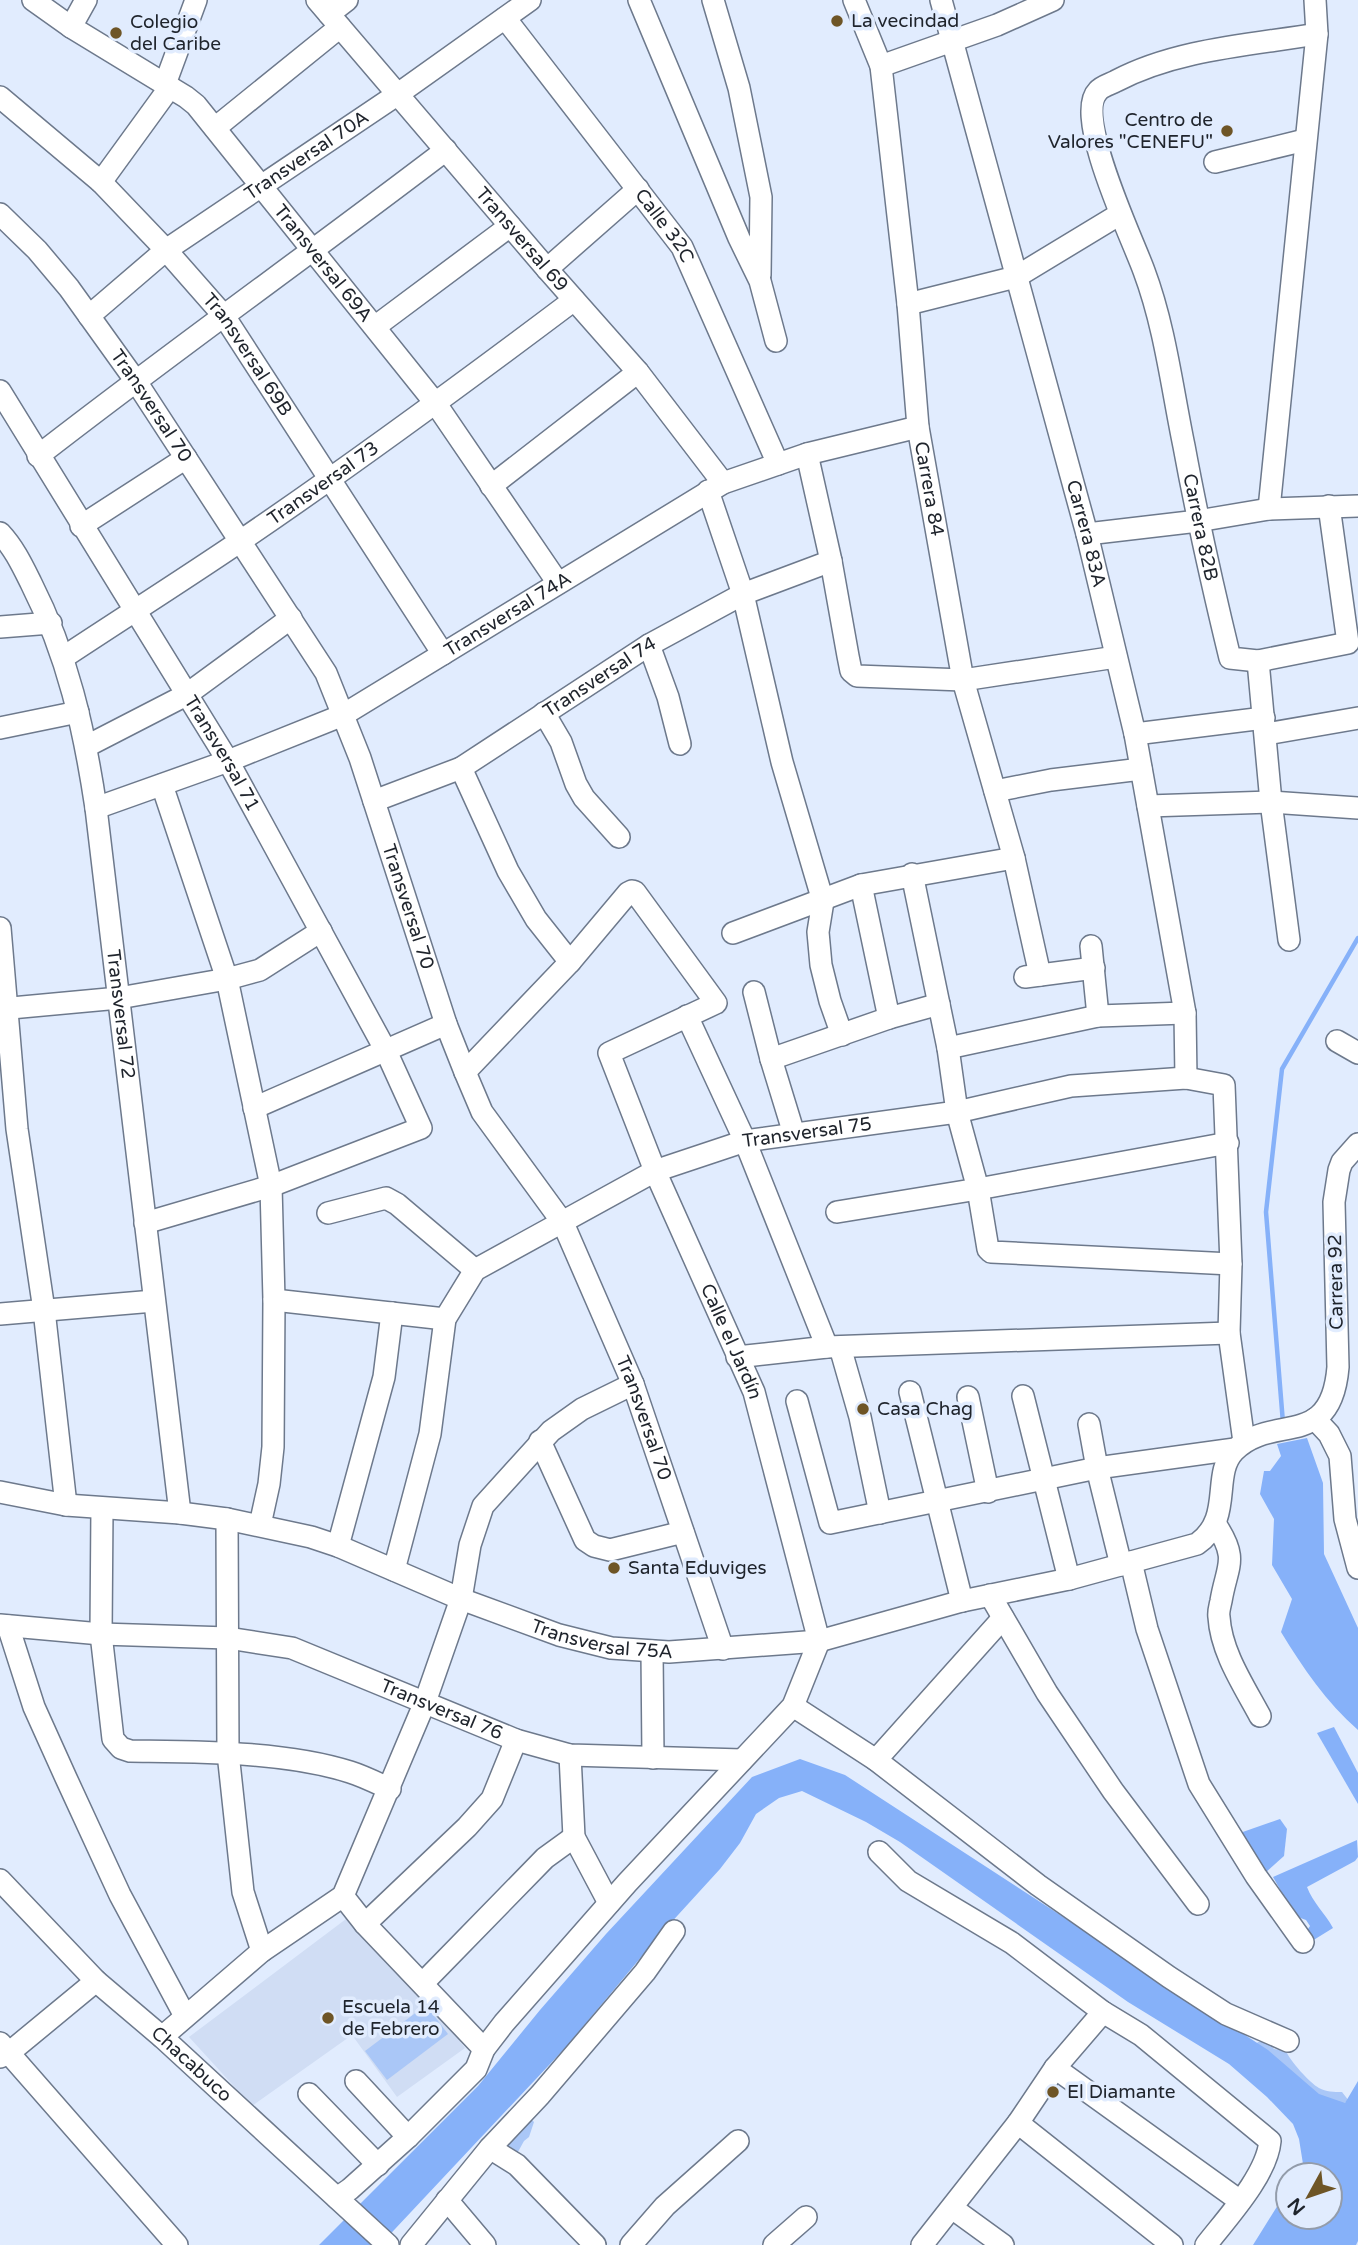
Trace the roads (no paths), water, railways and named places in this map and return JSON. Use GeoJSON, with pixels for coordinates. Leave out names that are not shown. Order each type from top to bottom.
{"type":"FeatureCollection","features":[{"type":"Feature","properties":{"kind":"street","name":"Transversal 69A"},"geometry":{"type":"LineString","coordinates":[[33,0],[71,27],[196,105],[436,404],[558,583]]}},
{"type":"Feature","properties":{"kind":"street"},"geometry":{"type":"LineString","coordinates":[[71,27],[86,0]]}},
{"type":"Feature","properties":{"kind":"street"},"geometry":{"type":"LineString","coordinates":[[101,183],[168,86],[196,0]]}},
{"type":"Feature","properties":{"kind":"street"},"geometry":{"type":"LineString","coordinates":[[215,128],[346,0]]}},
{"type":"Feature","properties":{"kind":"street","name":"Transversal 70A"},"geometry":{"type":"LineString","coordinates":[[89,316],[166,250],[398,94],[530,0]]}},
{"type":"Feature","properties":{"kind":"street"},"geometry":{"type":"LineString","coordinates":[[639,0],[739,238],[760,281],[776,341]]}},
{"type":"Feature","properties":{"kind":"street"},"geometry":{"type":"LineString","coordinates":[[713,0],[739,88],[761,197],[760,281]]}},
{"type":"Feature","properties":{"kind":"street","name":"Carrera 84"},"geometry":{"type":"LineString","coordinates":[[854,0],[881,66],[908,304],[918,427],[963,680],[1014,858],[1033,976],[1094,968]]}},
{"type":"Feature","properties":{"kind":"street","name":"Carrera 83A"},"geometry":{"type":"LineString","coordinates":[[941,0],[1087,534],[1135,734],[1185,1013],[1186,1078]]}},
{"type":"Feature","properties":{"kind":"street"},"geometry":{"type":"LineString","coordinates":[[881,66],[997,25],[1053,0]]}},
{"type":"Feature","properties":{"kind":"street"},"geometry":{"type":"LineString","coordinates":[[1269,509],[1317,34],[1315,0]]}},
{"type":"Feature","properties":{"kind":"street","name":"Transversal 69"},"geometry":{"type":"LineString","coordinates":[[329,14],[638,372],[716,487],[782,762],[823,901]]}},
{"type":"Feature","properties":{"kind":"street","name":"Calle 32C"},"geometry":{"type":"LineString","coordinates":[[505,18],[682,247],[778,464]]}},
{"type":"Feature","properties":{"kind":"street","name":"Carrera 82B"},"geometry":{"type":"LineString","coordinates":[[1258,661],[1230,658],[1198,521],[1161,327],[1144,271],[1099,157],[1092,111],[1093,99],[1098,90],[1134,71],[1180,57],[1317,34]]}},
{"type":"Feature","properties":{"kind":"street","name":"Transversal 69B"},"geometry":{"type":"LineString","coordinates":[[0,97],[101,183],[166,250],[224,316],[443,654]]}},
{"type":"Feature","properties":{"kind":"street"},"geometry":{"type":"LineString","coordinates":[[1215,162],[1305,140]]}},
{"type":"Feature","properties":{"kind":"street"},"geometry":{"type":"LineString","coordinates":[[38,456],[135,380],[313,251],[446,150]]}},
{"type":"Feature","properties":{"kind":"street"},"geometry":{"type":"LineString","coordinates":[[547,269],[638,189]]}},
{"type":"Feature","properties":{"kind":"street","name":"Transversal 70"},"geometry":{"type":"LineString","coordinates":[[0,214],[37,250],[135,380],[326,673],[374,801],[446,1024],[465,1072],[482,1112],[563,1223],[632,1384],[723,1649]]}},
{"type":"Feature","properties":{"kind":"street"},"geometry":{"type":"LineString","coordinates":[[908,304],[1016,276],[1120,214]]}},
{"type":"Feature","properties":{"kind":"street"},"geometry":{"type":"LineString","coordinates":[[376,327],[510,226]]}},
{"type":"Feature","properties":{"kind":"street","name":"Transversal 73"},"geometry":{"type":"LineString","coordinates":[[64,657],[240,542],[330,479],[436,404],[574,300]]}},
{"type":"Feature","properties":{"kind":"street"},"geometry":{"type":"LineString","coordinates":[[491,486],[638,372]]}},
{"type":"Feature","properties":{"kind":"street","name":"Transversal 71"},"geometry":{"type":"LineString","coordinates":[[0,391],[228,761],[386,1051],[421,1128],[271,1186]]}},
{"type":"Feature","properties":{"kind":"street","name":"Transversal 74A"},"geometry":{"type":"LineString","coordinates":[[96,808],[228,761],[343,715],[716,487],[807,454],[918,427]]}},
{"type":"Feature","properties":{"kind":"street"},"geometry":{"type":"LineString","coordinates":[[807,454],[831,561],[851,671],[858,676],[963,680],[1116,657]]}},
{"type":"Feature","properties":{"kind":"street"},"geometry":{"type":"LineString","coordinates":[[81,526],[186,458]]}},
{"type":"Feature","properties":{"kind":"street"},"geometry":{"type":"LineString","coordinates":[[1289,940],[1271,802],[1258,661],[1348,643],[1329,506]]}},
{"type":"Feature","properties":{"kind":"street"},"geometry":{"type":"LineString","coordinates":[[1087,534],[1198,521],[1269,509],[1358,506]]}},
{"type":"Feature","properties":{"kind":"street","name":"Transversal 72"},"geometry":{"type":"LineString","coordinates":[[0,533],[12,545],[51,623],[64,657],[87,746],[180,1513]]}},
{"type":"Feature","properties":{"kind":"street","name":"Transversal 74"},"geometry":{"type":"LineString","coordinates":[[374,801],[461,768],[649,645],[743,594],[831,561]]}},
{"type":"Feature","properties":{"kind":"street"},"geometry":{"type":"LineString","coordinates":[[87,746],[186,695],[291,618]]}},
{"type":"Feature","properties":{"kind":"street"},"geometry":{"type":"LineString","coordinates":[[0,627],[51,623]]}},
{"type":"Feature","properties":{"kind":"street"},"geometry":{"type":"LineString","coordinates":[[649,645],[668,697],[680,744]]}},
{"type":"Feature","properties":{"kind":"street"},"geometry":{"type":"LineString","coordinates":[[0,728],[78,712]]}},
{"type":"Feature","properties":{"kind":"street"},"geometry":{"type":"LineString","coordinates":[[544,713],[561,742],[584,798],[619,837]]}},
{"type":"Feature","properties":{"kind":"street"},"geometry":{"type":"LineString","coordinates":[[1135,734],[1358,718]]}},
{"type":"Feature","properties":{"kind":"street"},"geometry":{"type":"LineString","coordinates":[[461,768],[508,870],[536,919],[570,962]]}},
{"type":"Feature","properties":{"kind":"street"},"geometry":{"type":"LineString","coordinates":[[995,791],[1051,780],[1141,769]]}},
{"type":"Feature","properties":{"kind":"street"},"geometry":{"type":"LineString","coordinates":[[162,785],[228,979],[271,1186],[274,1300],[272,1447],[269,1484],[260,1525]]}},
{"type":"Feature","properties":{"kind":"street"},"geometry":{"type":"LineString","coordinates":[[1148,806],[1271,802],[1358,808]]}},
{"type":"Feature","properties":{"kind":"street"},"geometry":{"type":"LineString","coordinates":[[733,933],[862,885],[1014,858]]}},
{"type":"Feature","properties":{"kind":"street"},"geometry":{"type":"LineString","coordinates":[[912,874],[948,1048],[957,1112],[978,1189],[988,1249],[991,1252],[1231,1264]]}},
{"type":"Feature","properties":{"kind":"street"},"geometry":{"type":"LineString","coordinates":[[862,885],[889,1018]]}},
{"type":"Feature","properties":{"kind":"street"},"geometry":{"type":"LineString","coordinates":[[465,1072],[570,962],[628,894],[635,892],[716,1003],[687,1016],[833,1347],[860,1417],[880,1513]]}},
{"type":"Feature","properties":{"kind":"street"},"geometry":{"type":"LineString","coordinates":[[823,901],[818,932],[821,965],[842,1035]]}},
{"type":"Feature","properties":{"kind":"street"},"geometry":{"type":"LineString","coordinates":[[0,928],[8,1130],[44,1311],[66,1505]]}},
{"type":"Feature","properties":{"kind":"street"},"geometry":{"type":"LineString","coordinates":[[4,1008],[119,998],[228,979],[260,970],[321,931]]}},
{"type":"Feature","properties":{"kind":"street"},"geometry":{"type":"LineString","coordinates":[[1091,946],[1098,1016]]}},
{"type":"Feature","properties":{"kind":"street"},"geometry":{"type":"LineString","coordinates":[[754,992],[794,1134]]}},
{"type":"Feature","properties":{"kind":"street"},"geometry":{"type":"LineString","coordinates":[[771,1059],[889,1018],[939,1004]]}},
{"type":"Feature","properties":{"kind":"street"},"geometry":{"type":"LineString","coordinates":[[948,1048],[1098,1016],[1185,1013]]}},
{"type":"Feature","properties":{"kind":"street","name":"Calle el Jardín"},"geometry":{"type":"LineString","coordinates":[[687,1016],[609,1053],[655,1171],[754,1392],[819,1641]]}},
{"type":"Feature","properties":{"kind":"street"},"geometry":{"type":"LineString","coordinates":[[254,1108],[446,1024]]}},
{"type":"Feature","properties":{"kind":"street"},"geometry":{"type":"LineString","coordinates":[[1337,1041],[1358,1053]]}},
{"type":"Feature","properties":{"kind":"street","name":"Transversal 75"},"geometry":{"type":"LineString","coordinates":[[475,1270],[655,1171],[744,1141],[957,1112],[1071,1086],[1186,1078],[1224,1085],[1228,1143]]}},
{"type":"Feature","properties":{"kind":"street"},"geometry":{"type":"LineString","coordinates":[[837,1212],[1228,1143],[1231,1264],[1229,1333],[1247,1443]]}},
{"type":"Feature","properties":{"kind":"street","name":"Carrera 92"},"geometry":{"type":"LineString","coordinates":[[1311,1421],[1332,1400],[1337,1386],[1334,1202],[1342,1162],[1358,1144]]}},
{"type":"Feature","properties":{"kind":"street"},"geometry":{"type":"LineString","coordinates":[[145,1223],[271,1186]]}},
{"type":"Feature","properties":{"kind":"street"},"geometry":{"type":"LineString","coordinates":[[328,1213],[386,1198],[397,1204],[475,1270],[445,1320],[430,1434],[394,1570]]}},
{"type":"Feature","properties":{"kind":"street"},"geometry":{"type":"LineString","coordinates":[[274,1300],[445,1320]]}},
{"type":"Feature","properties":{"kind":"street"},"geometry":{"type":"LineString","coordinates":[[0,1314],[154,1301]]}},
{"type":"Feature","properties":{"kind":"street"},"geometry":{"type":"LineString","coordinates":[[338,1546],[384,1377],[392,1314]]}},
{"type":"Feature","properties":{"kind":"street"},"geometry":{"type":"LineString","coordinates":[[737,1357],[833,1347],[1229,1333]]}},
{"type":"Feature","properties":{"kind":"street"},"geometry":{"type":"LineString","coordinates":[[162,2037],[262,1951],[343,1896],[425,1702],[461,1599],[470,1545],[483,1506],[540,1441],[582,1409],[632,1384]]}},
{"type":"Feature","properties":{"kind":"street"},"geometry":{"type":"LineString","coordinates":[[910,1392],[962,1601]]}},
{"type":"Feature","properties":{"kind":"street"},"geometry":{"type":"LineString","coordinates":[[968,1396],[988,1492]]}},
{"type":"Feature","properties":{"kind":"street"},"geometry":{"type":"LineString","coordinates":[[1023,1396],[1069,1579]]}},
{"type":"Feature","properties":{"kind":"street"},"geometry":{"type":"LineString","coordinates":[[797,1401],[830,1523],[1097,1468],[1247,1443],[1311,1421],[1329,1434],[1340,1456],[1345,1519],[1358,1568]]}},
{"type":"Feature","properties":{"kind":"street"},"geometry":{"type":"LineString","coordinates":[[1089,1424],[1097,1468],[1126,1564],[1199,1784],[1256,1876],[1303,1942]]}},
{"type":"Feature","properties":{"kind":"street"},"geometry":{"type":"LineString","coordinates":[[540,1441],[585,1540],[594,1546],[610,1550],[683,1532]]}},
{"type":"Feature","properties":{"kind":"street"},"geometry":{"type":"LineString","coordinates":[[1247,1443],[1227,1464],[1212,1531],[1226,1541],[1231,1558],[1218,1616],[1233,1664],[1260,1716]]}},
{"type":"Feature","properties":{"kind":"street","name":"Transversal 75A"},"geometry":{"type":"LineString","coordinates":[[0,1493],[66,1505],[227,1519],[311,1537],[461,1599],[559,1635],[611,1648],[669,1653],[819,1641],[962,1601],[1126,1564],[1197,1544],[1212,1531]]}},
{"type":"Feature","properties":{"kind":"street"},"geometry":{"type":"LineString","coordinates":[[103,1508],[101,1634],[113,1739],[117,1744],[130,1751],[228,1753],[308,1762],[350,1772],[390,1789]]}},
{"type":"Feature","properties":{"kind":"street"},"geometry":{"type":"LineString","coordinates":[[227,1519],[228,1753],[243,1892],[262,1951]]}},
{"type":"Feature","properties":{"kind":"street"},"geometry":{"type":"LineString","coordinates":[[990,1595],[1046,1693],[1113,1791],[1198,1904]]}},
{"type":"Feature","properties":{"kind":"street"},"geometry":{"type":"LineString","coordinates":[[876,1760],[1003,1618]]}},
{"type":"Feature","properties":{"kind":"street"},"geometry":{"type":"LineString","coordinates":[[4,1625],[34,1707],[120,1895],[185,2016]]}},
{"type":"Feature","properties":{"kind":"street","name":"Transversal 76"},"geometry":{"type":"LineString","coordinates":[[4,1625],[101,1634],[228,1638],[292,1648],[516,1740],[570,1755],[742,1760]]}},
{"type":"Feature","properties":{"kind":"street"},"geometry":{"type":"LineString","coordinates":[[341,2201],[350,2189],[408,2137],[476,2069],[484,2049],[609,1903],[793,1706],[819,1641]]}},
{"type":"Feature","properties":{"kind":"street"},"geometry":{"type":"LineString","coordinates":[[652,1651],[653,1758]]}},
{"type":"Feature","properties":{"kind":"street"},"geometry":{"type":"LineString","coordinates":[[793,1706],[876,1760],[1038,1885],[1169,1977],[1226,2014],[1288,2041]]}},
{"type":"Feature","properties":{"kind":"street"},"geometry":{"type":"LineString","coordinates":[[365,1924],[467,1827],[492,1799],[516,1740]]}},
{"type":"Feature","properties":{"kind":"street"},"geometry":{"type":"LineString","coordinates":[[570,1755],[574,1837],[609,1903]]}},
{"type":"Feature","properties":{"kind":"street"},"geometry":{"type":"LineString","coordinates":[[423,1983],[545,1858],[574,1837]]}},
{"type":"Feature","properties":{"kind":"street"},"geometry":{"type":"LineString","coordinates":[[879,1852],[908,1881],[1012,1943],[1103,2012],[1141,2035],[1270,2141],[1269,2156],[1240,2201],[1206,2245]]}},
{"type":"Feature","properties":{"kind":"street","name":"Chacabuco"},"geometry":{"type":"LineString","coordinates":[[0,1880],[96,1981],[162,2037],[388,2245]]}},
{"type":"Feature","properties":{"kind":"street"},"geometry":{"type":"LineString","coordinates":[[343,1896],[365,1924],[484,2049]]}},
{"type":"Feature","properties":{"kind":"street"},"geometry":{"type":"LineString","coordinates":[[411,2245],[490,2148],[575,2055],[645,1972],[674,1931]]}},
{"type":"Feature","properties":{"kind":"street"},"geometry":{"type":"LineString","coordinates":[[96,1981],[3,2051],[177,2245]]}},
{"type":"Feature","properties":{"kind":"street"},"geometry":{"type":"LineString","coordinates":[[922,2245],[1018,2123],[1055,2067],[1103,2012]]}},
{"type":"Feature","properties":{"kind":"street"},"geometry":{"type":"LineString","coordinates":[[1055,2067],[1240,2201]]}},
{"type":"Feature","properties":{"kind":"street"},"geometry":{"type":"LineString","coordinates":[[356,2081],[408,2137]]}},
{"type":"Feature","properties":{"kind":"street"},"geometry":{"type":"LineString","coordinates":[[309,2094],[377,2165]]}},
{"type":"Feature","properties":{"kind":"street"},"geometry":{"type":"LineString","coordinates":[[1018,2123],[1172,2245]]}},
{"type":"Feature","properties":{"kind":"street"},"geometry":{"type":"LineString","coordinates":[[631,2245],[665,2206],[738,2141]]}},
{"type":"Feature","properties":{"kind":"street"},"geometry":{"type":"LineString","coordinates":[[490,2148],[517,2165],[595,2245]]}},
{"type":"Feature","properties":{"kind":"street"},"geometry":{"type":"LineString","coordinates":[[447,2200],[485,2245]]}},
{"type":"Feature","properties":{"kind":"street"},"geometry":{"type":"LineString","coordinates":[[952,2208],[1003,2245]]}},
{"type":"Feature","properties":{"kind":"street"},"geometry":{"type":"LineString","coordinates":[[774,2245],[806,2217]]}},
{"type":"Feature","properties":{"kind":"waterway"},"geometry":{"type":"LineString","coordinates":[[1283,1423],[1266,1212],[1282,1069],[1358,938]]}},
{"type":"Feature","properties":{"kind":"place","name":"La vecindad"},"geometry":{"type":"Point","coordinates":[837,21]}},
{"type":"Feature","properties":{"kind":"place","name":"Colegio del Caribe"},"geometry":{"type":"Point","coordinates":[116,33]}},
{"type":"Feature","properties":{"kind":"place","name":"Centro de Valores \"CENEFU\""},"geometry":{"type":"Point","coordinates":[1227,131]}},
{"type":"Feature","properties":{"kind":"place","name":"Casa Chag"},"geometry":{"type":"Point","coordinates":[863,1409]}},
{"type":"Feature","properties":{"kind":"place","name":"Santa Eduviges"},"geometry":{"type":"Point","coordinates":[614,1568]}},
{"type":"Feature","properties":{"kind":"place","name":"Escuela 14 de Febrero"},"geometry":{"type":"Point","coordinates":[328,2018]}},
{"type":"Feature","properties":{"kind":"place","name":"El Diamante"},"geometry":{"type":"Point","coordinates":[1053,2092]}}]}
